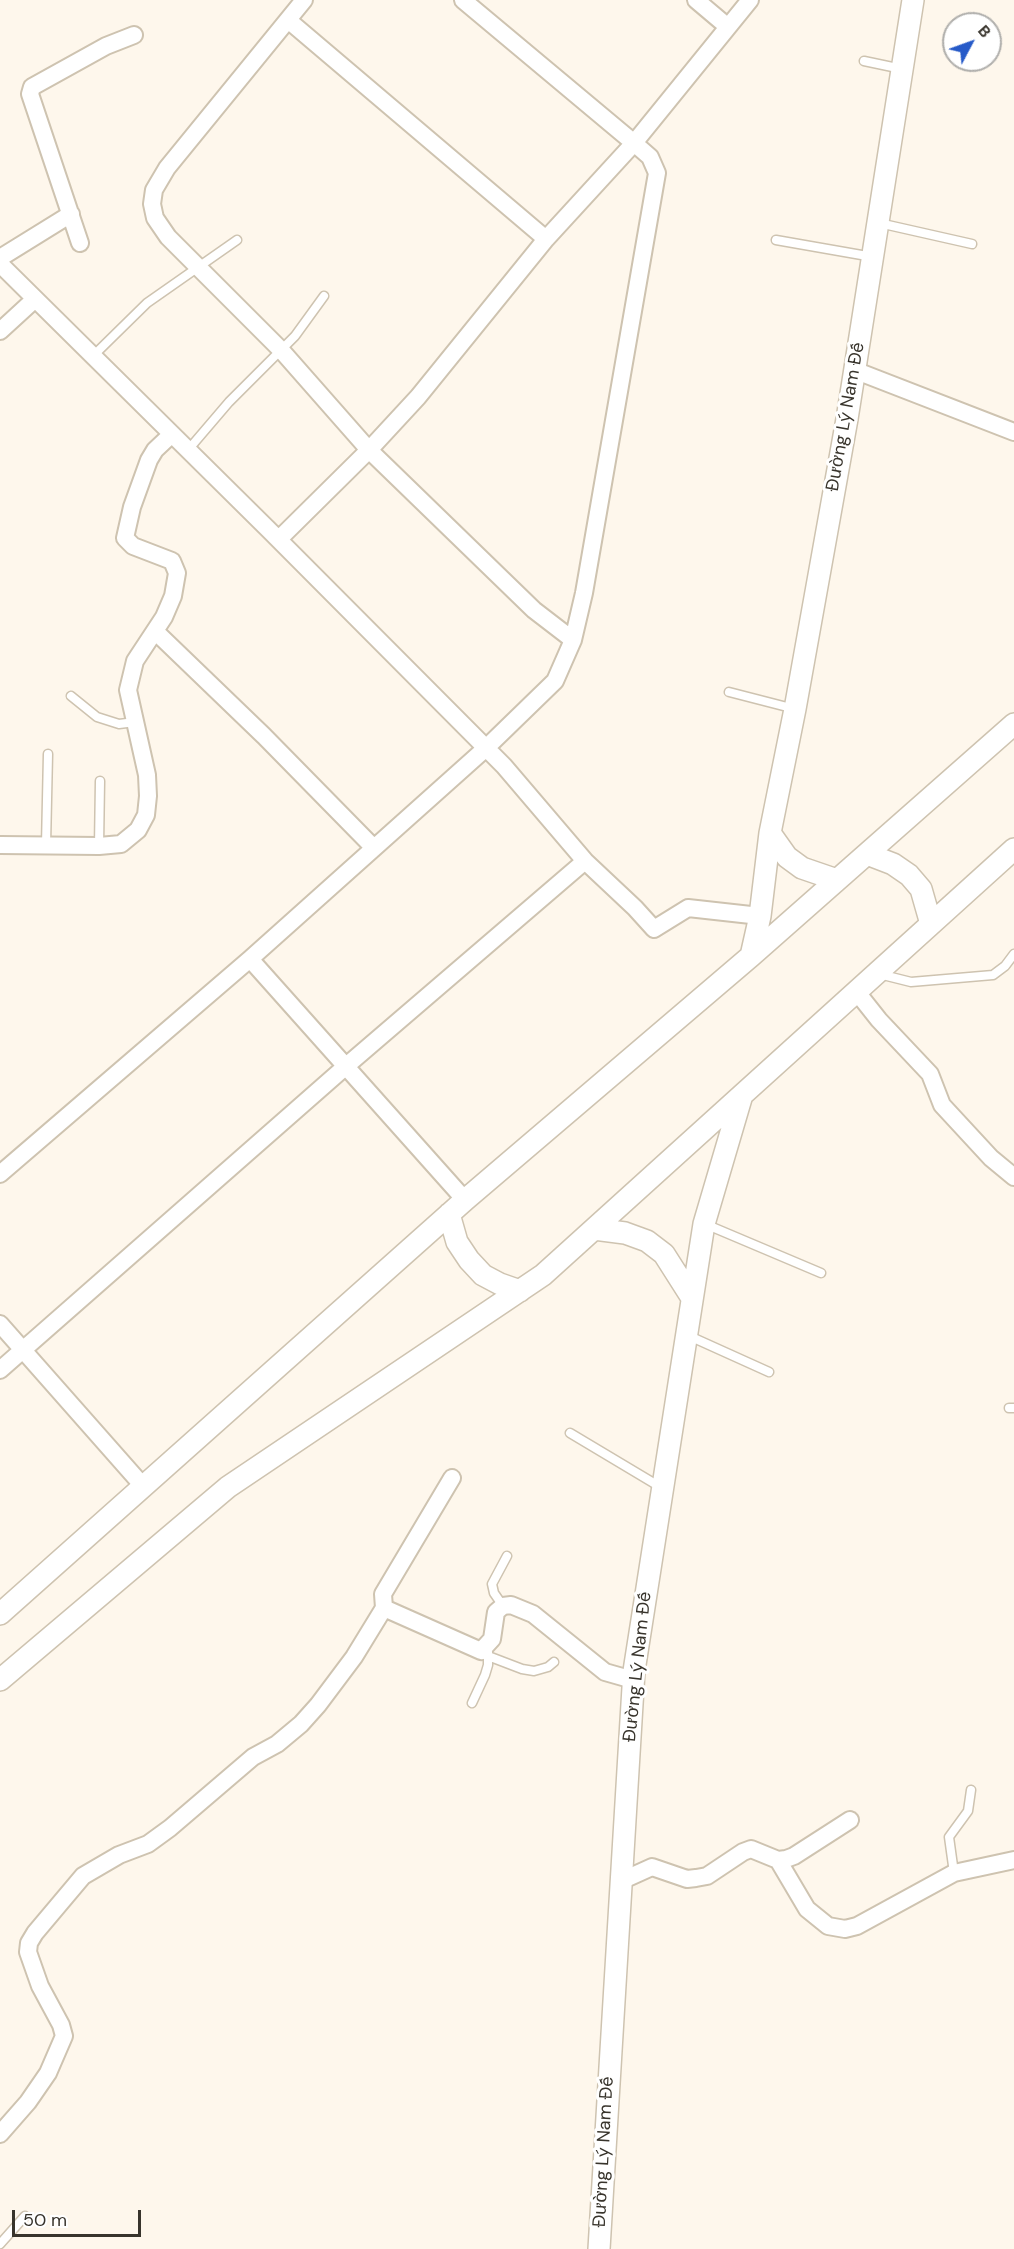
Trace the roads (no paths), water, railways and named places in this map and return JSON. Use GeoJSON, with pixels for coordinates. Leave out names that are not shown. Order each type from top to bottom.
{"type":"FeatureCollection","features":[{"type":"Feature","properties":{"kind":"street"},"geometry":{"type":"LineString","coordinates":[[304,0],[167,168],[154,190],[152,204],[155,218],[168,237],[281,350],[369,450],[534,610],[573,640]]}},
{"type":"Feature","properties":{"kind":"street"},"geometry":{"type":"LineString","coordinates":[[0,1174],[250,959],[486,748],[555,681],[573,640],[584,593],[657,173],[650,157],[463,0]]}},
{"type":"Feature","properties":{"kind":"street"},"geometry":{"type":"LineString","coordinates":[[696,0],[728,27]]}},
{"type":"Feature","properties":{"kind":"street"},"geometry":{"type":"LineString","coordinates":[[279,539],[369,450],[418,397],[546,239],[634,143],[750,0]]}},
{"type":"Feature","properties":{"kind":"street","name":"Đường Lý Nam Đế"},"geometry":{"type":"LineString","coordinates":[[751,956],[760,916],[770,833],[795,709],[855,370],[913,0]]}},
{"type":"Feature","properties":{"kind":"street"},"geometry":{"type":"LineString","coordinates":[[288,20],[546,239]]}},
{"type":"Feature","properties":{"kind":"street"},"geometry":{"type":"LineString","coordinates":[[80,243],[30,98],[32,87],[106,46],[134,35]]}},
{"type":"Feature","properties":{"kind":"street"},"geometry":{"type":"LineString","coordinates":[[0,258],[71,214]]}},
{"type":"Feature","properties":{"kind":"street"},"geometry":{"type":"LineString","coordinates":[[0,264],[279,539],[504,766],[585,861],[636,908],[654,929],[688,908],[760,916]]}},
{"type":"Feature","properties":{"kind":"street"},"geometry":{"type":"LineString","coordinates":[[0,331],[35,299]]}},
{"type":"Feature","properties":{"kind":"street"},"geometry":{"type":"LineString","coordinates":[[855,370],[1014,432]]}},
{"type":"Feature","properties":{"kind":"street"},"geometry":{"type":"LineString","coordinates":[[0,845],[99,846],[121,844],[138,830],[146,815],[147,775],[128,690],[135,661],[156,632],[172,596],[177,573],[176,566],[166,557],[133,546],[125,538],[132,507],[148,460],[172,434]]}},
{"type":"Feature","properties":{"kind":"street"},"geometry":{"type":"LineString","coordinates":[[156,632],[264,736],[374,848]]}},
{"type":"Feature","properties":{"kind":"street"},"geometry":{"type":"LineString","coordinates":[[0,1614],[449,1214],[751,956],[1014,724]]}},
{"type":"Feature","properties":{"kind":"street"},"geometry":{"type":"LineString","coordinates":[[770,833],[787,857],[802,868],[837,880]]}},
{"type":"Feature","properties":{"kind":"street"},"geometry":{"type":"LineString","coordinates":[[0,1680],[228,1487],[543,1275],[1014,849]]}},
{"type":"Feature","properties":{"kind":"street"},"geometry":{"type":"LineString","coordinates":[[867,854],[893,864],[909,875],[921,889],[931,924]]}},
{"type":"Feature","properties":{"kind":"street"},"geometry":{"type":"LineString","coordinates":[[0,1370],[345,1067],[585,861]]}},
{"type":"Feature","properties":{"kind":"street"},"geometry":{"type":"LineString","coordinates":[[250,959],[465,1200]]}},
{"type":"Feature","properties":{"kind":"street"},"geometry":{"type":"LineString","coordinates":[[856,992],[930,1074],[942,1105],[991,1158],[1014,1177]]}},
{"type":"Feature","properties":{"kind":"street","name":"Đường Lý Nam Đế"},"geometry":{"type":"LineString","coordinates":[[599,2249],[633,1680],[704,1224],[742,1095]]}},
{"type":"Feature","properties":{"kind":"street"},"geometry":{"type":"LineString","coordinates":[[449,1214],[457,1242],[468,1260],[483,1275],[520,1291]]}},
{"type":"Feature","properties":{"kind":"street"},"geometry":{"type":"LineString","coordinates":[[594,1229],[625,1233],[647,1241],[664,1254],[692,1298]]}},
{"type":"Feature","properties":{"kind":"street"},"geometry":{"type":"LineString","coordinates":[[0,1324],[143,1486]]}},
{"type":"Feature","properties":{"kind":"street"},"geometry":{"type":"LineString","coordinates":[[0,2134],[28,2102],[48,2073],[64,2036],[61,2025],[40,1986],[28,1952],[29,1944],[35,1933],[83,1876],[119,1855],[148,1844],[253,1757],[277,1744],[301,1724],[354,1657],[384,1608],[383,1594],[452,1478]]}},
{"type":"Feature","properties":{"kind":"street"},"geometry":{"type":"LineString","coordinates":[[384,1608],[481,1651],[488,1650],[495,1628],[496,1612],[503,1606],[511,1605],[533,1614],[605,1672],[633,1680]]}},
{"type":"Feature","properties":{"kind":"street"},"geometry":{"type":"LineString","coordinates":[[621,1881],[652,1868],[687,1879],[707,1876],[742,1852],[751,1849],[778,1860],[794,1856],[850,1820]]}},
{"type":"Feature","properties":{"kind":"street"},"geometry":{"type":"LineString","coordinates":[[778,1860],[807,1909],[828,1926],[845,1929],[857,1926],[954,1873],[1014,1860]]}},
{"type":"Feature","properties":{"kind":"lane"},"geometry":{"type":"LineString","coordinates":[[864,61],[903,69]]}},
{"type":"Feature","properties":{"kind":"lane"},"geometry":{"type":"LineString","coordinates":[[878,223],[972,244]]}},
{"type":"Feature","properties":{"kind":"lane"},"geometry":{"type":"LineString","coordinates":[[93,356],[147,303],[237,240]]}},
{"type":"Feature","properties":{"kind":"lane"},"geometry":{"type":"LineString","coordinates":[[776,240],[873,257]]}},
{"type":"Feature","properties":{"kind":"lane"},"geometry":{"type":"LineString","coordinates":[[188,450],[229,402],[295,336],[324,296]]}},
{"type":"Feature","properties":{"kind":"lane"},"geometry":{"type":"LineString","coordinates":[[729,692],[795,709]]}},
{"type":"Feature","properties":{"kind":"lane"},"geometry":{"type":"LineString","coordinates":[[71,696],[97,717],[119,724],[135,723]]}},
{"type":"Feature","properties":{"kind":"lane"},"geometry":{"type":"LineString","coordinates":[[46,845],[48,754]]}},
{"type":"Feature","properties":{"kind":"lane"},"geometry":{"type":"LineString","coordinates":[[99,846],[100,781]]}},
{"type":"Feature","properties":{"kind":"lane"},"geometry":{"type":"LineString","coordinates":[[876,974],[910,982],[993,975],[1005,966],[1014,954]]}},
{"type":"Feature","properties":{"kind":"lane"},"geometry":{"type":"LineString","coordinates":[[704,1224],[821,1273]]}},
{"type":"Feature","properties":{"kind":"lane"},"geometry":{"type":"LineString","coordinates":[[686,1335],[769,1372]]}},
{"type":"Feature","properties":{"kind":"lane"},"geometry":{"type":"LineString","coordinates":[[570,1432],[662,1488]]}},
{"type":"Feature","properties":{"kind":"lane"},"geometry":{"type":"LineString","coordinates":[[503,1606],[494,1593],[492,1584],[507,1556]]}},
{"type":"Feature","properties":{"kind":"lane"},"geometry":{"type":"LineString","coordinates":[[472,1703],[485,1675],[488,1650],[522,1669],[534,1671],[554,1662]]}},
{"type":"Feature","properties":{"kind":"lane"},"geometry":{"type":"LineString","coordinates":[[954,1873],[950,1837],[968,1811],[971,1790]]}},
{"type":"Feature","properties":{"kind":"lane"},"geometry":{"type":"LineString","coordinates":[[0,2244],[25,2216]]}}]}
